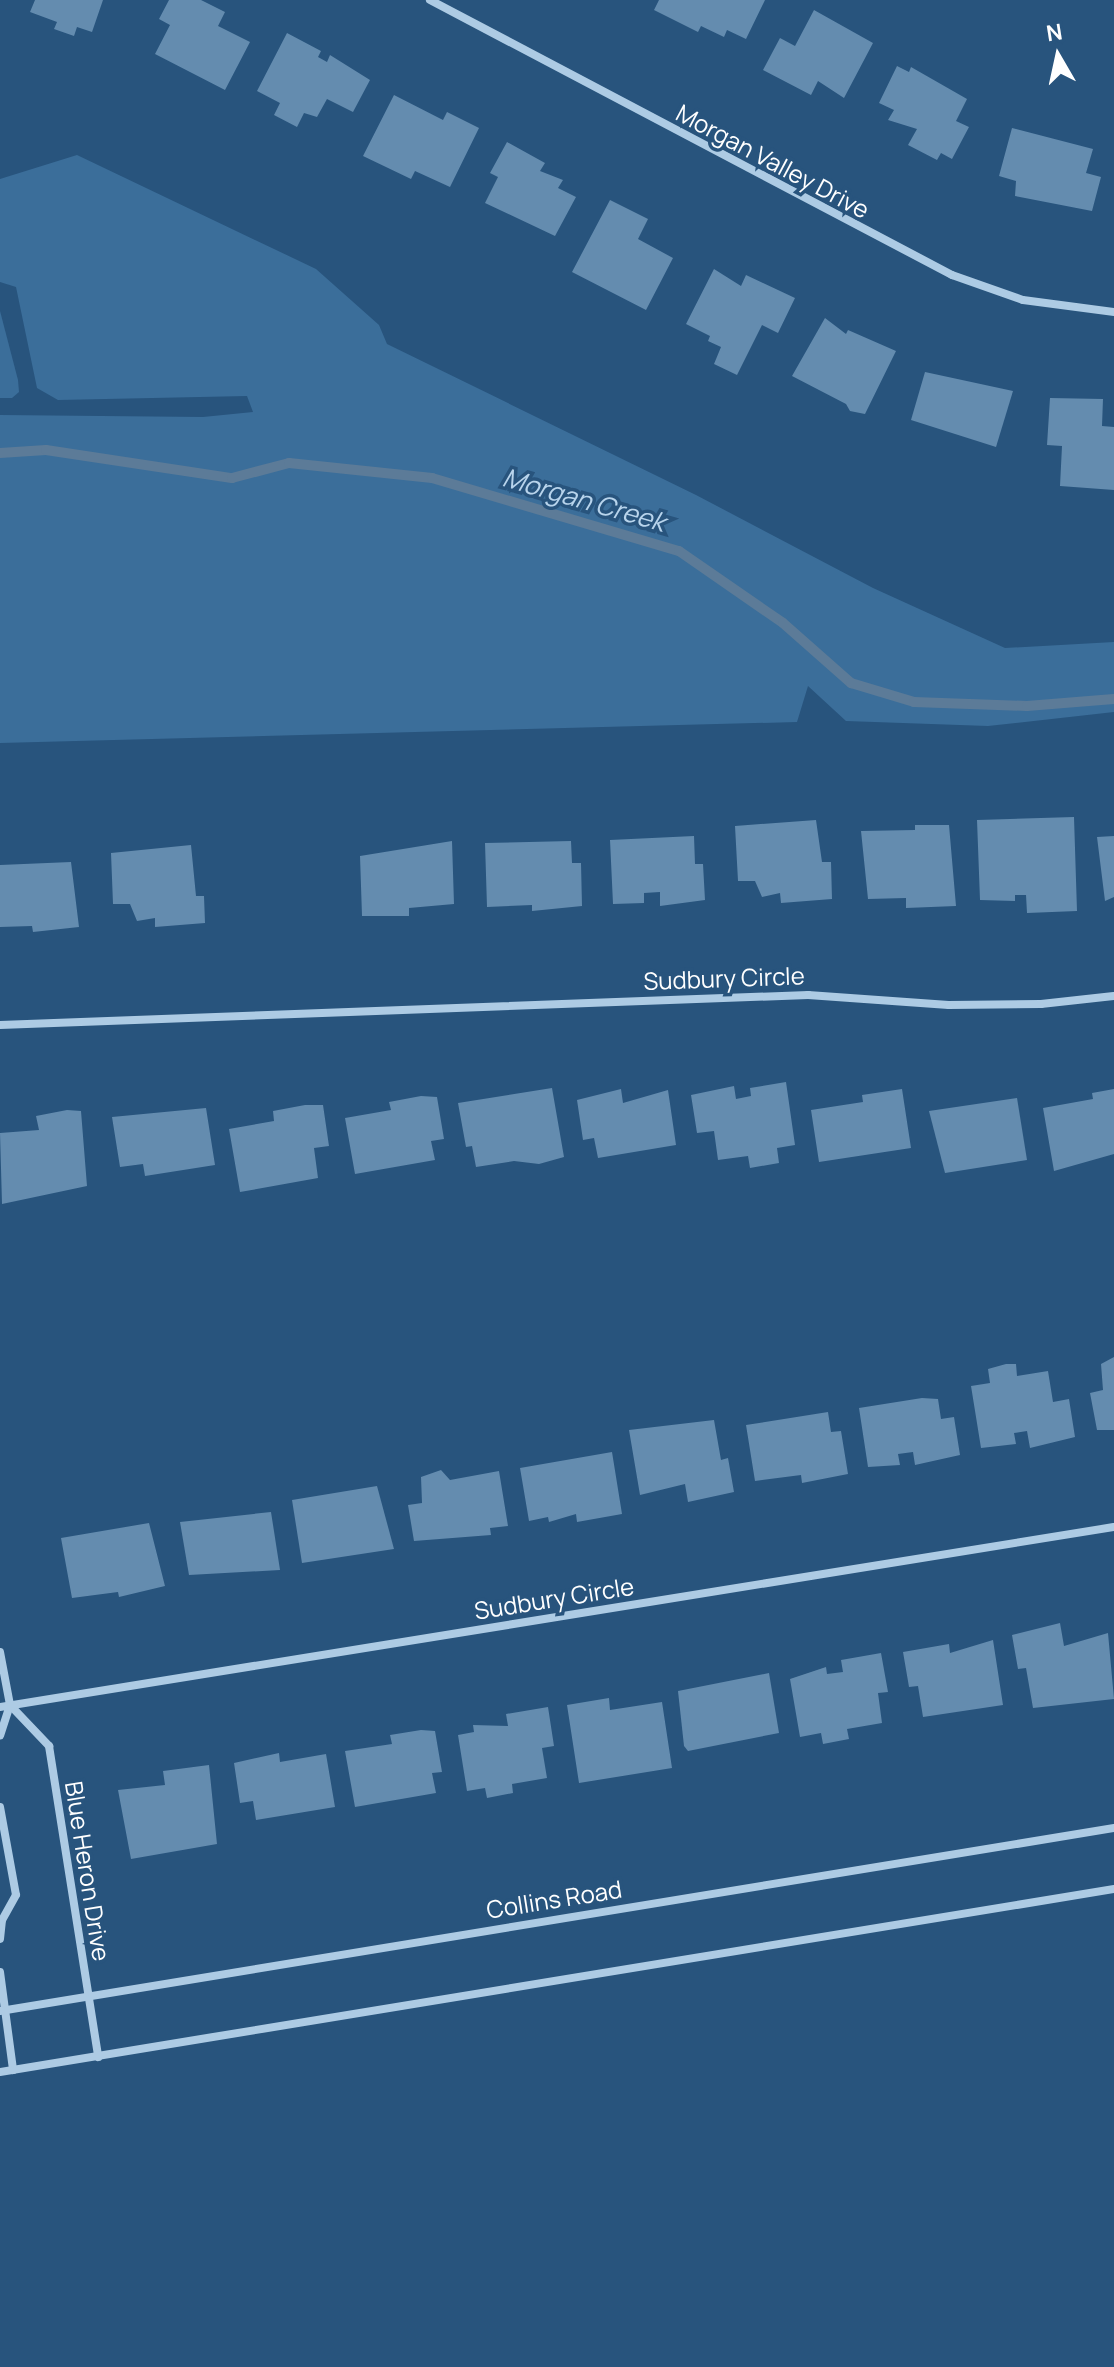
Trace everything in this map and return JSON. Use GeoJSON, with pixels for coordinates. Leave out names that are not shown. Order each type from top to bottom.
{"type":"FeatureCollection","features":[{"type":"Feature","properties":{"kind":"street","name":"Morgan Valley Drive"},"geometry":{"type":"LineString","coordinates":[[430,0],[952,275],[1023,300],[1114,312]]}},
{"type":"Feature","properties":{"kind":"street","name":"Sudbury Circle"},"geometry":{"type":"LineString","coordinates":[[0,1025],[820,994],[949,1005],[1041,1004],[1114,996]]}},
{"type":"Feature","properties":{"kind":"street","name":"Sudbury Circle"},"geometry":{"type":"LineString","coordinates":[[5,1706],[1114,1527]]}},
{"type":"Feature","properties":{"kind":"street"},"geometry":{"type":"LineString","coordinates":[[0,1652],[5,1706],[0,1735]]}},
{"type":"Feature","properties":{"kind":"street","name":"Blue Heron Drive"},"geometry":{"type":"LineString","coordinates":[[5,1706],[49,1746],[98,2057]]}},
{"type":"Feature","properties":{"kind":"street"},"geometry":{"type":"LineString","coordinates":[[0,1807],[16,1895],[2,1920],[0,1939]]}},
{"type":"Feature","properties":{"kind":"street","name":"Collins Road"},"geometry":{"type":"LineString","coordinates":[[2,2011],[1114,1828]]}},
{"type":"Feature","properties":{"kind":"street"},"geometry":{"type":"LineString","coordinates":[[0,2072],[1114,1889]]}},
{"type":"Feature","properties":{"kind":"street"},"geometry":{"type":"LineString","coordinates":[[0,1972],[2,2011],[13,2070]]}},
{"type":"Feature","properties":{"kind":"shaded area"},"geometry":{"type":"Polygon","coordinates":[[[77,155],[316,269],[379,325],[387,344],[696,495],[873,588],[1005,648],[1114,642],[1114,712],[988,726],[846,721],[808,686],[797,722],[0,743],[0,415],[203,417],[253,412],[247,396],[58,400],[37,388],[16,287],[0,282],[0,179],[77,155]]]}},
{"type":"Feature","properties":{"kind":"shaded area"},"geometry":{"type":"Polygon","coordinates":[[[0,311],[18,380],[19,392],[12,398],[0,398],[0,311]]]}},
{"type":"Feature","properties":{"kind":"building"},"geometry":{"type":"Polygon","coordinates":[[[35,0],[103,0],[92,32],[77,27],[74,36],[54,29],[57,22],[30,12],[35,0]]]}},
{"type":"Feature","properties":{"kind":"building"},"geometry":{"type":"Polygon","coordinates":[[[169,0],[201,0],[225,12],[218,26],[250,42],[225,90],[155,54],[170,25],[159,19],[169,0]]]}},
{"type":"Feature","properties":{"kind":"building"},"geometry":{"type":"Polygon","coordinates":[[[659,0],[765,0],[746,39],[727,30],[724,37],[701,26],[698,32],[654,10],[659,0]]]}},
{"type":"Feature","properties":{"kind":"building"},"geometry":{"type":"Polygon","coordinates":[[[814,10],[873,43],[844,98],[818,81],[811,95],[763,70],[780,38],[795,46],[814,10]]]}},
{"type":"Feature","properties":{"kind":"building"},"geometry":{"type":"Polygon","coordinates":[[[287,33],[321,51],[318,57],[327,62],[330,55],[370,80],[353,112],[327,99],[317,117],[304,113],[297,127],[274,115],[280,103],[257,91],[287,33]]]}},
{"type":"Feature","properties":{"kind":"building"},"geometry":{"type":"Polygon","coordinates":[[[897,66],[909,72],[911,67],[967,99],[956,121],[969,127],[952,159],[941,153],[937,160],[908,145],[917,129],[888,120],[894,110],[879,103],[897,66]]]}},
{"type":"Feature","properties":{"kind":"building"},"geometry":{"type":"Polygon","coordinates":[[[394,95],[443,120],[447,112],[479,128],[450,187],[415,171],[411,179],[363,156],[394,95]]]}},
{"type":"Feature","properties":{"kind":"building"},"geometry":{"type":"Polygon","coordinates":[[[1012,128],[1093,149],[1086,173],[1101,177],[1092,211],[1015,196],[1016,181],[999,176],[1012,128]]]}},
{"type":"Feature","properties":{"kind":"building"},"geometry":{"type":"Polygon","coordinates":[[[507,142],[545,163],[540,171],[563,180],[558,188],[576,197],[555,236],[485,203],[498,177],[490,173],[507,142]]]}},
{"type":"Feature","properties":{"kind":"building"},"geometry":{"type":"Polygon","coordinates":[[[610,200],[648,219],[638,239],[673,258],[646,310],[572,272],[610,200]]]}},
{"type":"Feature","properties":{"kind":"building"},"geometry":{"type":"Polygon","coordinates":[[[714,269],[741,286],[746,275],[795,298],[778,333],[762,325],[737,375],[714,364],[721,347],[708,341],[710,336],[686,324],[714,269]]]}},
{"type":"Feature","properties":{"kind":"building"},"geometry":{"type":"Polygon","coordinates":[[[825,318],[846,334],[848,330],[896,351],[865,414],[850,411],[846,404],[792,376],[825,318]]]}},
{"type":"Feature","properties":{"kind":"building"},"geometry":{"type":"Polygon","coordinates":[[[925,372],[1013,391],[996,447],[911,420],[925,372]]]}},
{"type":"Feature","properties":{"kind":"building"},"geometry":{"type":"Polygon","coordinates":[[[1050,398],[1103,399],[1102,426],[1114,427],[1114,490],[1060,486],[1062,446],[1047,445],[1050,398]]]}},
{"type":"Feature","properties":{"kind":"building"},"geometry":{"type":"Polygon","coordinates":[[[1074,817],[1077,911],[1027,913],[1026,895],[1015,895],[1015,901],[980,900],[977,820],[1074,817]]]}},
{"type":"Feature","properties":{"kind":"building"},"geometry":{"type":"Polygon","coordinates":[[[816,820],[822,862],[831,862],[832,899],[781,903],[780,893],[762,897],[755,881],[738,881],[735,826],[816,820]]]}},
{"type":"Feature","properties":{"kind":"building"},"geometry":{"type":"Polygon","coordinates":[[[915,825],[949,825],[956,906],[906,908],[906,898],[868,899],[861,831],[915,830],[915,825]]]}},
{"type":"Feature","properties":{"kind":"building"},"geometry":{"type":"Polygon","coordinates":[[[694,836],[695,864],[703,864],[705,900],[660,906],[660,892],[644,893],[644,903],[613,904],[610,840],[694,836]]]}},
{"type":"Feature","properties":{"kind":"building"},"geometry":{"type":"Polygon","coordinates":[[[1114,836],[1114,897],[1105,901],[1097,837],[1114,836]]]}},
{"type":"Feature","properties":{"kind":"building"},"geometry":{"type":"Polygon","coordinates":[[[452,841],[454,904],[409,908],[409,916],[362,916],[360,856],[452,841]]]}},
{"type":"Feature","properties":{"kind":"building"},"geometry":{"type":"Polygon","coordinates":[[[571,841],[572,863],[581,863],[582,906],[532,911],[532,905],[487,907],[485,843],[571,841]]]}},
{"type":"Feature","properties":{"kind":"building"},"geometry":{"type":"Polygon","coordinates":[[[191,845],[196,896],[204,896],[205,923],[155,927],[155,918],[137,921],[130,904],[113,904],[111,853],[191,845]]]}},
{"type":"Feature","properties":{"kind":"building"},"geometry":{"type":"Polygon","coordinates":[[[71,862],[79,927],[33,932],[32,926],[0,927],[0,865],[71,862]]]}},
{"type":"Feature","properties":{"kind":"building"},"geometry":{"type":"Polygon","coordinates":[[[786,1082],[795,1145],[777,1148],[779,1163],[750,1168],[748,1156],[718,1160],[714,1131],[697,1133],[691,1095],[734,1086],[736,1099],[751,1096],[750,1088],[786,1082]]]}},
{"type":"Feature","properties":{"kind":"building"},"geometry":{"type":"Polygon","coordinates":[[[552,1088],[564,1157],[539,1164],[514,1161],[476,1167],[472,1146],[466,1147],[458,1103],[552,1088]]]}},
{"type":"Feature","properties":{"kind":"building"},"geometry":{"type":"Polygon","coordinates":[[[621,1089],[623,1103],[668,1090],[676,1145],[598,1158],[594,1138],[583,1140],[577,1100],[621,1089]]]}},
{"type":"Feature","properties":{"kind":"building"},"geometry":{"type":"Polygon","coordinates":[[[902,1089],[911,1148],[819,1162],[811,1110],[863,1102],[862,1095],[902,1089]]]}},
{"type":"Feature","properties":{"kind":"building"},"geometry":{"type":"Polygon","coordinates":[[[1114,1089],[1114,1154],[1054,1171],[1043,1108],[1093,1099],[1092,1093],[1114,1089]]]}},
{"type":"Feature","properties":{"kind":"building"},"geometry":{"type":"Polygon","coordinates":[[[421,1096],[437,1097],[444,1139],[431,1141],[435,1160],[355,1174],[345,1118],[391,1110],[389,1102],[421,1096]]]}},
{"type":"Feature","properties":{"kind":"building"},"geometry":{"type":"Polygon","coordinates":[[[1017,1098],[1027,1160],[945,1173],[929,1111],[1017,1098]]]}},
{"type":"Feature","properties":{"kind":"building"},"geometry":{"type":"Polygon","coordinates":[[[323,1105],[329,1146],[314,1148],[318,1178],[240,1192],[229,1129],[274,1121],[273,1111],[323,1105]]]}},
{"type":"Feature","properties":{"kind":"building"},"geometry":{"type":"Polygon","coordinates":[[[206,1108],[215,1165],[145,1176],[143,1164],[120,1167],[112,1117],[206,1108]]]}},
{"type":"Feature","properties":{"kind":"building"},"geometry":{"type":"Polygon","coordinates":[[[67,1110],[81,1111],[87,1186],[2,1204],[0,1133],[39,1130],[36,1116],[67,1110]]]}},
{"type":"Feature","properties":{"kind":"building"},"geometry":{"type":"Polygon","coordinates":[[[1114,1357],[1114,1430],[1097,1430],[1090,1393],[1103,1390],[1101,1364],[1114,1357]]]}},
{"type":"Feature","properties":{"kind":"building"},"geometry":{"type":"Polygon","coordinates":[[[1016,1364],[1017,1376],[1048,1371],[1053,1402],[1069,1399],[1075,1437],[1030,1448],[1027,1431],[1014,1433],[1016,1444],[981,1448],[971,1386],[990,1383],[988,1369],[1016,1364]]]}},
{"type":"Feature","properties":{"kind":"building"},"geometry":{"type":"Polygon","coordinates":[[[922,1398],[938,1399],[941,1419],[954,1417],[960,1455],[915,1465],[913,1452],[898,1454],[900,1465],[868,1467],[859,1408],[922,1398]]]}},
{"type":"Feature","properties":{"kind":"building"},"geometry":{"type":"Polygon","coordinates":[[[828,1412],[831,1432],[841,1431],[848,1474],[802,1483],[801,1475],[755,1481],[746,1425],[828,1412]]]}},
{"type":"Feature","properties":{"kind":"building"},"geometry":{"type":"Polygon","coordinates":[[[714,1420],[721,1460],[728,1458],[734,1492],[688,1502],[685,1484],[640,1495],[629,1430],[714,1420]]]}},
{"type":"Feature","properties":{"kind":"building"},"geometry":{"type":"Polygon","coordinates":[[[612,1452],[622,1514],[577,1522],[576,1514],[549,1522],[548,1517],[529,1521],[520,1468],[612,1452]]]}},
{"type":"Feature","properties":{"kind":"building"},"geometry":{"type":"Polygon","coordinates":[[[441,1470],[450,1480],[499,1471],[508,1526],[490,1528],[491,1535],[414,1541],[408,1505],[422,1503],[421,1477],[441,1470]]]}},
{"type":"Feature","properties":{"kind":"building"},"geometry":{"type":"Polygon","coordinates":[[[377,1486],[394,1549],[302,1563],[292,1500],[377,1486]]]}},
{"type":"Feature","properties":{"kind":"building"},"geometry":{"type":"Polygon","coordinates":[[[271,1512],[280,1570],[189,1575],[180,1522],[271,1512]]]}},
{"type":"Feature","properties":{"kind":"building"},"geometry":{"type":"Polygon","coordinates":[[[149,1523],[165,1586],[119,1597],[118,1592],[72,1598],[61,1538],[149,1523]]]}},
{"type":"Feature","properties":{"kind":"building"},"geometry":{"type":"Polygon","coordinates":[[[1060,1623],[1064,1646],[1108,1633],[1114,1699],[1033,1708],[1026,1668],[1018,1669],[1012,1635],[1060,1623]]]}},
{"type":"Feature","properties":{"kind":"building"},"geometry":{"type":"Polygon","coordinates":[[[993,1640],[1003,1705],[923,1717],[918,1686],[909,1687],[903,1652],[949,1644],[950,1653],[993,1640]]]}},
{"type":"Feature","properties":{"kind":"building"},"geometry":{"type":"Polygon","coordinates":[[[881,1653],[888,1692],[878,1693],[882,1723],[847,1729],[849,1739],[823,1744],[821,1733],[800,1737],[790,1679],[826,1667],[827,1674],[843,1672],[841,1660],[881,1653]]]}},
{"type":"Feature","properties":{"kind":"building"},"geometry":{"type":"Polygon","coordinates":[[[769,1673],[779,1733],[688,1751],[684,1746],[678,1691],[769,1673]]]}},
{"type":"Feature","properties":{"kind":"building"},"geometry":{"type":"Polygon","coordinates":[[[609,1698],[610,1710],[662,1702],[672,1768],[579,1783],[567,1705],[609,1698]]]}},
{"type":"Feature","properties":{"kind":"building"},"geometry":{"type":"Polygon","coordinates":[[[548,1707],[554,1746],[542,1748],[547,1778],[512,1784],[513,1793],[487,1798],[485,1788],[467,1791],[458,1735],[474,1732],[473,1725],[508,1726],[506,1714],[548,1707]]]}},
{"type":"Feature","properties":{"kind":"building"},"geometry":{"type":"Polygon","coordinates":[[[435,1731],[442,1772],[432,1773],[436,1793],[355,1807],[345,1751],[392,1744],[390,1735],[435,1731]]]}},
{"type":"Feature","properties":{"kind":"building"},"geometry":{"type":"Polygon","coordinates":[[[279,1753],[280,1762],[326,1754],[335,1807],[256,1820],[253,1801],[240,1803],[234,1763],[279,1753]]]}},
{"type":"Feature","properties":{"kind":"building"},"geometry":{"type":"Polygon","coordinates":[[[209,1765],[217,1844],[131,1859],[118,1790],[165,1785],[163,1771],[209,1765]]]}},
{"type":"Feature","properties":{"kind":"waterway","name":"Morgan Creek"},"geometry":{"type":"LineString","coordinates":[[0,453],[46,450],[232,478],[289,463],[432,478],[679,551],[783,623],[851,683],[914,702],[1027,706],[1114,699]]}}]}
